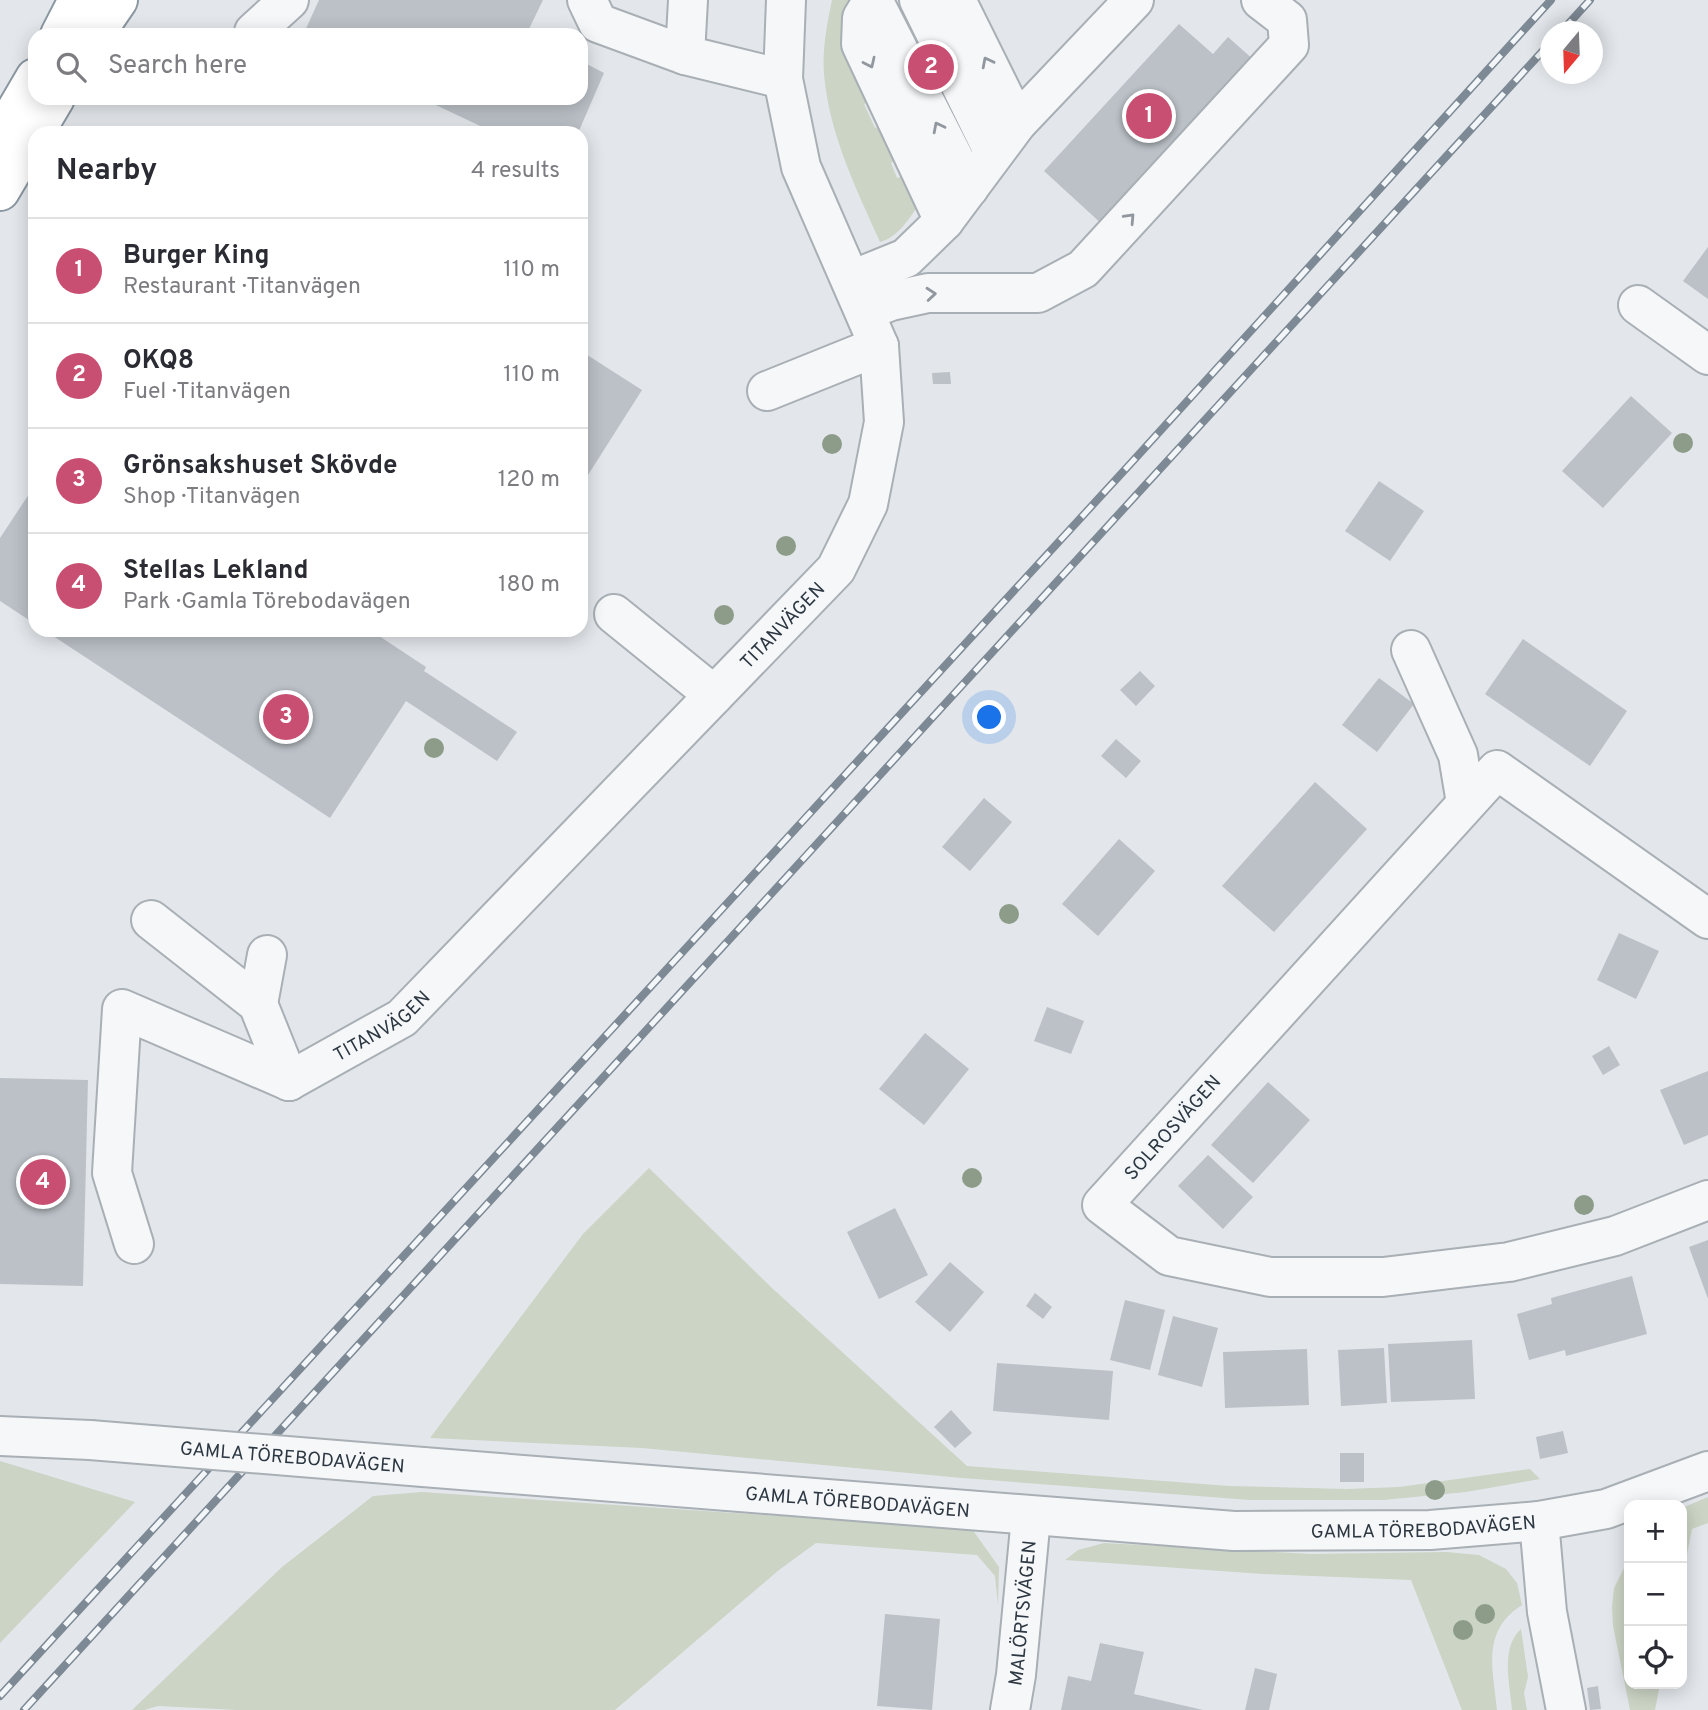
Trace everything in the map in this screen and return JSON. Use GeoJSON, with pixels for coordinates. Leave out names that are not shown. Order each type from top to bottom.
{"type":"FeatureCollection","features":[{"type":"Feature","properties":{"kind":"highway"},"geometry":{"type":"LineString","coordinates":[[75,28],[78,0]]}},
{"type":"Feature","properties":{"kind":"highway"},"geometry":{"type":"LineString","coordinates":[[75,28],[108,0]]}},
{"type":"Feature","properties":{"kind":"highway"},"geometry":{"type":"LineString","coordinates":[[75,28],[118,0]]}},
{"type":"Feature","properties":{"kind":"highway"},"geometry":{"type":"LineString","coordinates":[[0,138],[28,90]]}},
{"type":"Feature","properties":{"kind":"highway"},"geometry":{"type":"LineString","coordinates":[[38,126],[51,105]]}},
{"type":"Feature","properties":{"kind":"highway"},"geometry":{"type":"LineString","coordinates":[[0,191],[28,144]]}},
{"type":"Feature","properties":{"kind":"street"},"geometry":{"type":"LineString","coordinates":[[258,28],[289,0]]}},
{"type":"Feature","properties":{"kind":"street"},"geometry":{"type":"LineString","coordinates":[[587,0],[598,23],[685,54],[783,79]]}},
{"type":"Feature","properties":{"kind":"street"},"geometry":{"type":"LineString","coordinates":[[685,54],[688,0]]}},
{"type":"Feature","properties":{"kind":"street","name":"TITANVÄGEN"},"geometry":{"type":"LineString","coordinates":[[289,1081],[401,1018],[836,569],[868,504],[884,422],[879,346],[801,166],[783,79],[786,0]]}},
{"type":"Feature","properties":{"kind":"street"},"geometry":{"type":"LineString","coordinates":[[873,0],[969,188]]}},
{"type":"Feature","properties":{"kind":"street"},"geometry":{"type":"LineString","coordinates":[[873,0],[862,18],[861,44],[944,221]]}},
{"type":"Feature","properties":{"kind":"street"},"geometry":{"type":"LineString","coordinates":[[919,0],[995,153]]}},
{"type":"Feature","properties":{"kind":"street"},"geometry":{"type":"LineString","coordinates":[[956,0],[1017,123]]}},
{"type":"Feature","properties":{"kind":"street"},"geometry":{"type":"LineString","coordinates":[[858,295],[906,258],[944,221],[1017,123],[1134,0]]}},
{"type":"Feature","properties":{"kind":"street"},"geometry":{"type":"LineString","coordinates":[[858,295],[891,301],[928,293],[1038,293],[1083,269],[1289,45],[1287,20],[1261,0]]}},
{"type":"Feature","properties":{"kind":"street"},"geometry":{"type":"LineString","coordinates":[[1638,305],[1708,355]]}},
{"type":"Feature","properties":{"kind":"street"},"geometry":{"type":"LineString","coordinates":[[766,391],[879,346]]}},
{"type":"Feature","properties":{"kind":"street"},"geometry":{"type":"LineString","coordinates":[[614,614],[714,695]]}},
{"type":"Feature","properties":{"kind":"street"},"geometry":{"type":"LineString","coordinates":[[1411,650],[1458,755],[1466,803]]}},
{"type":"Feature","properties":{"kind":"street","name":"SOLROSVÄGEN"},"geometry":{"type":"LineString","coordinates":[[1708,919],[1497,769],[1102,1205],[1169,1256],[1270,1277],[1384,1278],[1523,1259],[1615,1236],[1708,1200]]}},
{"type":"Feature","properties":{"kind":"street"},"geometry":{"type":"LineString","coordinates":[[151,920],[258,1004],[289,1081]]}},
{"type":"Feature","properties":{"kind":"street"},"geometry":{"type":"LineString","coordinates":[[258,1004],[267,955]]}},
{"type":"Feature","properties":{"kind":"street"},"geometry":{"type":"LineString","coordinates":[[134,1244],[112,1173],[122,1009],[289,1081]]}},
{"type":"Feature","properties":{"kind":"street","name":"GAMLA TÖREBODAVÄGEN"},"geometry":{"type":"LineString","coordinates":[[0,1436],[90,1440],[1031,1517],[1234,1531],[1430,1530],[1539,1521],[1606,1509],[1708,1471]]}},
{"type":"Feature","properties":{"kind":"street","name":"MALÖRTSVÄGEN"},"geometry":{"type":"LineString","coordinates":[[1010,1710],[1016,1675],[1031,1517]]}},
{"type":"Feature","properties":{"kind":"street"},"geometry":{"type":"LineString","coordinates":[[1539,1521],[1547,1612],[1566,1710]]}},
{"type":"Feature","properties":{"kind":"green space"},"geometry":{"type":"Polygon","coordinates":[[[832,0],[857,0],[876,99],[864,104],[875,128],[885,124],[899,157],[891,163],[897,178],[907,175],[918,206],[897,232],[880,242],[845,160],[831,118],[824,56],[832,0]]]}},
{"type":"Feature","properties":{"kind":"green space"},"geometry":{"type":"Polygon","coordinates":[[[649,1168],[772,1288],[967,1466],[1229,1486],[1346,1489],[1399,1487],[1530,1469],[1540,1479],[1466,1492],[1383,1500],[1250,1500],[962,1478],[642,1448],[430,1438],[583,1234],[649,1168]]]}},
{"type":"Feature","properties":{"kind":"green space"},"geometry":{"type":"Polygon","coordinates":[[[0,1461],[135,1502],[0,1643],[0,1461]]]}},
{"type":"Feature","properties":{"kind":"green space"},"geometry":{"type":"Polygon","coordinates":[[[422,1492],[972,1529],[999,1567],[998,1605],[995,1576],[977,1555],[816,1543],[779,1570],[615,1710],[237,1710],[158,1706],[132,1710],[282,1567],[373,1496],[422,1492]]]}},
{"type":"Feature","properties":{"kind":"green space"},"geometry":{"type":"Polygon","coordinates":[[[1708,1497],[1708,1523],[1692,1529],[1687,1554],[1687,1506],[1708,1497]]]}},
{"type":"Feature","properties":{"kind":"green space"},"geometry":{"type":"Polygon","coordinates":[[[1104,1543],[1310,1554],[1446,1552],[1479,1555],[1506,1569],[1517,1583],[1522,1605],[1509,1615],[1495,1639],[1492,1666],[1497,1710],[1462,1710],[1411,1580],[1263,1574],[1065,1560],[1078,1550],[1104,1543]]]}},
{"type":"Feature","properties":{"kind":"green space"},"geometry":{"type":"Polygon","coordinates":[[[1624,1568],[1624,1680],[1613,1626],[1614,1588],[1624,1568]]]}},
{"type":"Feature","properties":{"kind":"green space"},"geometry":{"type":"Polygon","coordinates":[[[1521,1629],[1528,1677],[1524,1693],[1527,1710],[1512,1710],[1508,1656],[1510,1646],[1521,1629]]]}},
{"type":"Feature","properties":{"kind":"green space"},"geometry":{"type":"Polygon","coordinates":[[[1626,1689],[1659,1689],[1655,1710],[1630,1710],[1626,1689]]]}},
{"type":"Feature","properties":{"kind":"building"},"geometry":{"type":"Polygon","coordinates":[[[319,0],[543,0],[529,28],[306,28],[319,0]]]}},
{"type":"Feature","properties":{"kind":"building"},"geometry":{"type":"Polygon","coordinates":[[[1179,24],[1213,54],[1228,37],[1255,61],[1104,226],[1044,171],[1179,24]]]}},
{"type":"Feature","properties":{"kind":"building"},"geometry":{"type":"Polygon","coordinates":[[[588,65],[604,73],[581,126],[480,126],[436,105],[588,105],[588,65]]]}},
{"type":"Feature","properties":{"kind":"building"},"geometry":{"type":"Polygon","coordinates":[[[1708,247],[1708,299],[1683,281],[1708,247]]]}},
{"type":"Feature","properties":{"kind":"building"},"geometry":{"type":"Polygon","coordinates":[[[588,355],[642,390],[588,475],[588,355]]]}},
{"type":"Feature","properties":{"kind":"building"},"geometry":{"type":"Polygon","coordinates":[[[950,372],[951,384],[933,384],[932,373],[950,372]]]}},
{"type":"Feature","properties":{"kind":"building"},"geometry":{"type":"Polygon","coordinates":[[[1631,396],[1672,433],[1603,508],[1562,471],[1631,396]]]}},
{"type":"Feature","properties":{"kind":"building"},"geometry":{"type":"Polygon","coordinates":[[[1379,481],[1424,511],[1390,561],[1345,531],[1379,481]]]}},
{"type":"Feature","properties":{"kind":"building"},"geometry":{"type":"Polygon","coordinates":[[[28,496],[28,619],[0,601],[0,538],[28,496]]]}},
{"type":"Feature","properties":{"kind":"building"},"geometry":{"type":"Polygon","coordinates":[[[55,637],[381,637],[426,667],[424,671],[517,732],[497,761],[406,701],[330,818],[55,637]]]}},
{"type":"Feature","properties":{"kind":"building"},"geometry":{"type":"Polygon","coordinates":[[[1523,639],[1627,711],[1590,766],[1485,694],[1523,639]]]}},
{"type":"Feature","properties":{"kind":"building"},"geometry":{"type":"Polygon","coordinates":[[[1140,671],[1155,686],[1136,706],[1120,690],[1140,671]]]}},
{"type":"Feature","properties":{"kind":"building"},"geometry":{"type":"Polygon","coordinates":[[[1379,678],[1414,704],[1377,752],[1342,725],[1379,678]]]}},
{"type":"Feature","properties":{"kind":"building"},"geometry":{"type":"Polygon","coordinates":[[[1116,739],[1141,761],[1126,778],[1101,756],[1116,739]]]}},
{"type":"Feature","properties":{"kind":"building"},"geometry":{"type":"Polygon","coordinates":[[[1315,782],[1367,829],[1274,932],[1222,886],[1315,782]]]}},
{"type":"Feature","properties":{"kind":"building"},"geometry":{"type":"Polygon","coordinates":[[[984,798],[1012,822],[970,871],[942,847],[984,798]]]}},
{"type":"Feature","properties":{"kind":"building"},"geometry":{"type":"Polygon","coordinates":[[[1119,839],[1155,871],[1098,936],[1062,904],[1119,839]]]}},
{"type":"Feature","properties":{"kind":"building"},"geometry":{"type":"Polygon","coordinates":[[[1619,933],[1659,951],[1636,999],[1597,980],[1619,933]]]}},
{"type":"Feature","properties":{"kind":"building"},"geometry":{"type":"Polygon","coordinates":[[[1047,1007],[1084,1021],[1071,1054],[1034,1041],[1047,1007]]]}},
{"type":"Feature","properties":{"kind":"building"},"geometry":{"type":"Polygon","coordinates":[[[925,1033],[969,1069],[924,1125],[879,1089],[925,1033]]]}},
{"type":"Feature","properties":{"kind":"building"},"geometry":{"type":"Polygon","coordinates":[[[1609,1046],[1620,1065],[1603,1075],[1592,1056],[1609,1046]]]}},
{"type":"Feature","properties":{"kind":"building"},"geometry":{"type":"Polygon","coordinates":[[[1708,1071],[1708,1135],[1684,1145],[1660,1090],[1708,1071]]]}},
{"type":"Feature","properties":{"kind":"building"},"geometry":{"type":"Polygon","coordinates":[[[0,1078],[88,1080],[83,1286],[0,1284],[0,1078]]]}},
{"type":"Feature","properties":{"kind":"building"},"geometry":{"type":"Polygon","coordinates":[[[1268,1082],[1310,1120],[1253,1183],[1211,1145],[1268,1082]]]}},
{"type":"Feature","properties":{"kind":"building"},"geometry":{"type":"Polygon","coordinates":[[[1208,1155],[1253,1197],[1223,1229],[1178,1186],[1208,1155]]]}},
{"type":"Feature","properties":{"kind":"building"},"geometry":{"type":"Polygon","coordinates":[[[895,1208],[928,1275],[879,1299],[847,1232],[895,1208]]]}},
{"type":"Feature","properties":{"kind":"building"},"geometry":{"type":"Polygon","coordinates":[[[1708,1240],[1708,1299],[1689,1247],[1708,1240]]]}},
{"type":"Feature","properties":{"kind":"building"},"geometry":{"type":"Polygon","coordinates":[[[950,1262],[984,1292],[950,1332],[915,1302],[950,1262]]]}},
{"type":"Feature","properties":{"kind":"building"},"geometry":{"type":"Polygon","coordinates":[[[1632,1276],[1647,1334],[1566,1356],[1565,1350],[1529,1360],[1517,1314],[1552,1304],[1551,1298],[1632,1276]]]}},
{"type":"Feature","properties":{"kind":"building"},"geometry":{"type":"Polygon","coordinates":[[[1035,1293],[1052,1307],[1043,1319],[1026,1306],[1035,1293]]]}},
{"type":"Feature","properties":{"kind":"building"},"geometry":{"type":"Polygon","coordinates":[[[1125,1300],[1165,1310],[1150,1370],[1110,1360],[1125,1300]]]}},
{"type":"Feature","properties":{"kind":"building"},"geometry":{"type":"Polygon","coordinates":[[[1173,1316],[1218,1328],[1202,1387],[1158,1375],[1173,1316]]]}},
{"type":"Feature","properties":{"kind":"building"},"geometry":{"type":"Polygon","coordinates":[[[1472,1340],[1475,1399],[1391,1402],[1388,1344],[1472,1340]]]}},
{"type":"Feature","properties":{"kind":"building"},"geometry":{"type":"Polygon","coordinates":[[[1384,1348],[1387,1403],[1341,1406],[1338,1350],[1384,1348]]]}},
{"type":"Feature","properties":{"kind":"building"},"geometry":{"type":"Polygon","coordinates":[[[1307,1349],[1309,1405],[1225,1408],[1223,1352],[1307,1349]]]}},
{"type":"Feature","properties":{"kind":"building"},"geometry":{"type":"Polygon","coordinates":[[[997,1363],[1113,1371],[1109,1420],[993,1411],[997,1363]]]}},
{"type":"Feature","properties":{"kind":"building"},"geometry":{"type":"Polygon","coordinates":[[[951,1410],[972,1433],[955,1448],[934,1427],[951,1410]]]}},
{"type":"Feature","properties":{"kind":"building"},"geometry":{"type":"Polygon","coordinates":[[[1563,1431],[1568,1453],[1540,1459],[1536,1437],[1563,1431]]]}},
{"type":"Feature","properties":{"kind":"building"},"geometry":{"type":"Polygon","coordinates":[[[1340,1453],[1364,1453],[1364,1482],[1340,1482],[1340,1453]]]}},
{"type":"Feature","properties":{"kind":"building"},"geometry":{"type":"Polygon","coordinates":[[[885,1614],[940,1619],[932,1710],[877,1706],[885,1614]]]}},
{"type":"Feature","properties":{"kind":"building"},"geometry":{"type":"Polygon","coordinates":[[[1100,1643],[1144,1652],[1134,1694],[1203,1710],[1061,1710],[1068,1676],[1091,1681],[1100,1643]]]}},
{"type":"Feature","properties":{"kind":"building"},"geometry":{"type":"Polygon","coordinates":[[[1255,1668],[1277,1674],[1269,1710],[1245,1710],[1255,1668]]]}},
{"type":"Feature","properties":{"kind":"building"},"geometry":{"type":"Polygon","coordinates":[[[1598,1686],[1601,1709],[1590,1710],[1587,1688],[1598,1686]]]}},
{"type":"Feature","properties":{"kind":"railway"},"geometry":{"type":"LineString","coordinates":[[0,1696],[1132,462],[1551,0]]}},
{"type":"Feature","properties":{"kind":"railway"},"geometry":{"type":"LineString","coordinates":[[1571,21],[1590,0]]}},
{"type":"Feature","properties":{"kind":"railway"},"geometry":{"type":"LineString","coordinates":[[24,1710],[1540,54]]}},
{"type":"Feature","properties":{"kind":"place","name":"OKQ8"},"geometry":{"type":"Point","coordinates":[931,67]}},
{"type":"Feature","properties":{"kind":"place","name":"Burger King"},"geometry":{"type":"Point","coordinates":[1149,116]}},
{"type":"Feature","properties":{"kind":"place","name":"Grönsakshuset Skövde"},"geometry":{"type":"Point","coordinates":[286,717]}},
{"type":"Feature","properties":{"kind":"place","name":"Stellas Lekland"},"geometry":{"type":"Point","coordinates":[43,1182]}}]}
